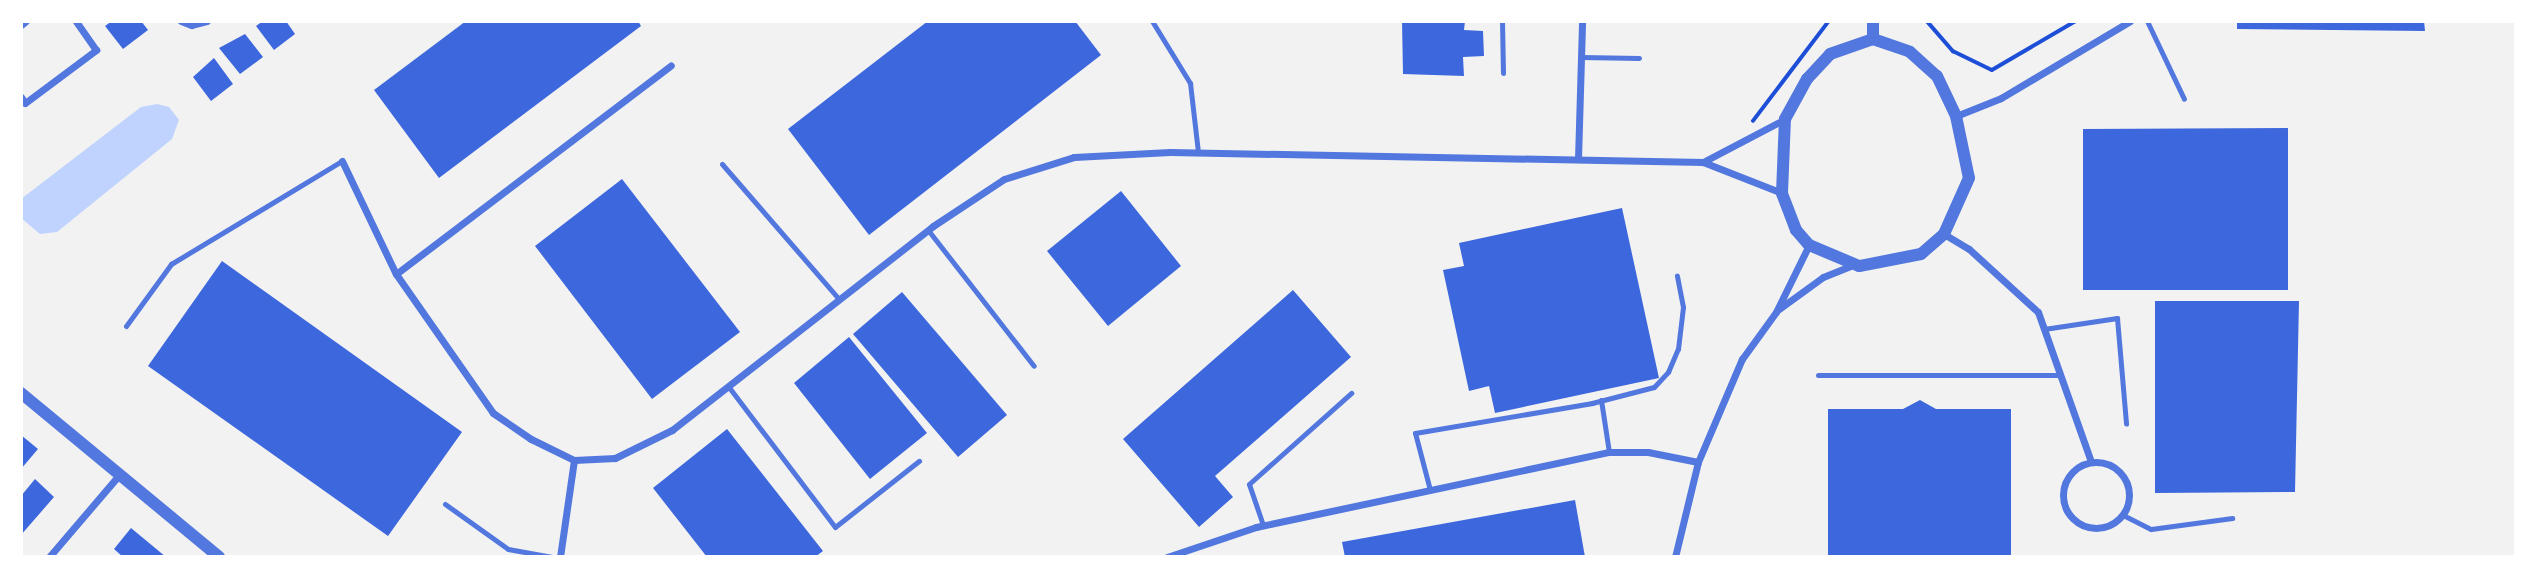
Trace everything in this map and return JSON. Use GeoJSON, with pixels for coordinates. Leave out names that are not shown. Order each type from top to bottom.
{"type":"FeatureCollection","features":[{"type":"Feature","properties":{"kind":"street"},"geometry":{"type":"LineString","coordinates":[[21,25],[26,21]]}},
{"type":"Feature","properties":{"kind":"street"},"geometry":{"type":"LineString","coordinates":[[181,21],[191,25],[207,21]]}},
{"type":"Feature","properties":{"kind":"street"},"geometry":{"type":"LineString","coordinates":[[1578,159],[1582,21]]}},
{"type":"Feature","properties":{"kind":"street"},"geometry":{"type":"LineString","coordinates":[[1873,21],[1873,38]]}},
{"type":"Feature","properties":{"kind":"street"},"geometry":{"type":"LineString","coordinates":[[1956,116],[2001,98],[2130,21]]}},
{"type":"Feature","properties":{"kind":"street"},"geometry":{"type":"LineString","coordinates":[[21,97],[25,103],[96,50],[79,22]]}},
{"type":"Feature","properties":{"kind":"street"},"geometry":{"type":"LineString","coordinates":[[1776,312],[1823,277],[1855,264],[1891,263],[1921,254],[1944,234],[1969,178],[1956,116],[1937,76],[1910,52],[1873,38],[1830,54],[1807,79],[1785,119],[1782,193],[1796,230],[1809,245],[1855,264]]}},
{"type":"Feature","properties":{"kind":"street"},"geometry":{"type":"LineString","coordinates":[[397,274],[671,65]]}},
{"type":"Feature","properties":{"kind":"street"},"geometry":{"type":"LineString","coordinates":[[1703,162],[1752,139],[1785,119]]}},
{"type":"Feature","properties":{"kind":"street"},"geometry":{"type":"LineString","coordinates":[[342,161],[397,274],[493,412],[531,439],[574,460],[615,458],[672,430],[928,230],[1004,180],[1074,157],[1198,152],[1703,162],[1782,193]]}},
{"type":"Feature","properties":{"kind":"street"},"geometry":{"type":"LineString","coordinates":[[1944,234],[1969,249],[2038,312],[2091,462]]}},
{"type":"Feature","properties":{"kind":"street"},"geometry":{"type":"LineString","coordinates":[[1675,557],[1698,462],[1742,359],[1776,312],[1809,245]]}},
{"type":"Feature","properties":{"kind":"street"},"geometry":{"type":"LineString","coordinates":[[21,393],[219,557]]}},
{"type":"Feature","properties":{"kind":"street"},"geometry":{"type":"LineString","coordinates":[[1167,557],[1189,554],[1263,525],[1609,452],[1648,452],[1698,462]]}},
{"type":"Feature","properties":{"kind":"street"},"geometry":{"type":"LineString","coordinates":[[560,557],[574,460]]}},
{"type":"Feature","properties":{"kind":"street"},"geometry":{"type":"LineString","coordinates":[[2091,462],[2113,467],[2125,479],[2129,502],[2123,515],[2115,523],[2094,528],[2070,516],[2064,486],[2078,468],[2091,462]]}},
{"type":"Feature","properties":{"kind":"street"},"geometry":{"type":"LineString","coordinates":[[49,557],[120,475]]}},
{"type":"Feature","properties":{"kind":"lane"},"geometry":{"type":"LineString","coordinates":[[1152,21],[1190,83],[1198,152]]}},
{"type":"Feature","properties":{"kind":"lane"},"geometry":{"type":"LineString","coordinates":[[1502,21],[1503,73]]}},
{"type":"Feature","properties":{"kind":"lane"},"geometry":{"type":"LineString","coordinates":[[2147,21],[2184,99]]}},
{"type":"Feature","properties":{"kind":"lane"},"geometry":{"type":"LineString","coordinates":[[1581,57],[1639,58]]}},
{"type":"Feature","properties":{"kind":"lane"},"geometry":{"type":"LineString","coordinates":[[126,326],[171,264],[342,161]]}},
{"type":"Feature","properties":{"kind":"lane"},"geometry":{"type":"LineString","coordinates":[[722,164],[839,299]]}},
{"type":"Feature","properties":{"kind":"lane"},"geometry":{"type":"LineString","coordinates":[[928,230],[1034,366]]}},
{"type":"Feature","properties":{"kind":"lane"},"geometry":{"type":"LineString","coordinates":[[1430,490],[1415,433],[1601,400],[1654,387],[1668,372],[1678,349],[1683,307],[1677,276]]}},
{"type":"Feature","properties":{"kind":"lane"},"geometry":{"type":"LineString","coordinates":[[2043,329],[2117,318],[2126,424]]}},
{"type":"Feature","properties":{"kind":"lane"},"geometry":{"type":"LineString","coordinates":[[1818,375],[2060,375]]}},
{"type":"Feature","properties":{"kind":"lane"},"geometry":{"type":"LineString","coordinates":[[728,386],[835,527],[919,461]]}},
{"type":"Feature","properties":{"kind":"lane"},"geometry":{"type":"LineString","coordinates":[[1263,525],[1249,484],[1351,393]]}},
{"type":"Feature","properties":{"kind":"lane"},"geometry":{"type":"LineString","coordinates":[[1601,400],[1609,452]]}},
{"type":"Feature","properties":{"kind":"lane"},"geometry":{"type":"LineString","coordinates":[[445,503],[508,548],[552,557]]}},
{"type":"Feature","properties":{"kind":"lane"},"geometry":{"type":"LineString","coordinates":[[2123,515],[2151,529],[2232,517]]}},
{"type":"Feature","properties":{"kind":"path"},"geometry":{"type":"LineString","coordinates":[[1752,139],[1753,118],[1829,21]]}},
{"type":"Feature","properties":{"kind":"path"},"geometry":{"type":"LineString","coordinates":[[1927,21],[1953,51],[1992,70],[2076,21]]}},
{"type":"Feature","properties":{"kind":"water"},"geometry":{"type":"Polygon","coordinates":[[[157,104],[169,107],[179,120],[172,139],[57,232],[40,234],[21,218],[21,199],[141,107],[157,104]]]}},
{"type":"Feature","properties":{"kind":"building"},"geometry":{"type":"Polygon","coordinates":[[[112,21],[141,21],[148,30],[123,49],[105,26],[112,21]]]}},
{"type":"Feature","properties":{"kind":"building"},"geometry":{"type":"Polygon","coordinates":[[[263,21],[286,21],[295,34],[274,50],[256,26],[263,21]]]}},
{"type":"Feature","properties":{"kind":"building"},"geometry":{"type":"Polygon","coordinates":[[[466,21],[638,21],[641,26],[439,178],[374,90],[466,21]]]}},
{"type":"Feature","properties":{"kind":"building"},"geometry":{"type":"Polygon","coordinates":[[[928,21],[1075,21],[1101,55],[869,235],[788,129],[928,21]]]}},
{"type":"Feature","properties":{"kind":"building"},"geometry":{"type":"Polygon","coordinates":[[[1402,21],[1465,21],[1464,30],[1483,31],[1484,56],[1463,57],[1464,76],[1403,74],[1402,21]]]}},
{"type":"Feature","properties":{"kind":"building"},"geometry":{"type":"Polygon","coordinates":[[[2237,21],[2424,21],[2425,31],[2237,29],[2237,21]]]}},
{"type":"Feature","properties":{"kind":"building"},"geometry":{"type":"Polygon","coordinates":[[[245,34],[263,57],[240,74],[219,48],[245,34]]]}},
{"type":"Feature","properties":{"kind":"building"},"geometry":{"type":"Polygon","coordinates":[[[214,58],[233,84],[211,101],[193,77],[214,58]]]}},
{"type":"Feature","properties":{"kind":"building"},"geometry":{"type":"Polygon","coordinates":[[[2288,128],[2288,290],[2083,290],[2083,129],[2288,128]]]}},
{"type":"Feature","properties":{"kind":"building"},"geometry":{"type":"Polygon","coordinates":[[[622,179],[740,332],[652,399],[535,246],[622,179]]]}},
{"type":"Feature","properties":{"kind":"building"},"geometry":{"type":"Polygon","coordinates":[[[1121,191],[1181,266],[1108,326],[1047,251],[1121,191]]]}},
{"type":"Feature","properties":{"kind":"building"},"geometry":{"type":"Polygon","coordinates":[[[1622,208],[1659,378],[1495,413],[1489,386],[1469,391],[1443,270],[1464,266],[1459,243],[1622,208]]]}},
{"type":"Feature","properties":{"kind":"building"},"geometry":{"type":"Polygon","coordinates":[[[222,261],[462,432],[388,536],[148,366],[222,261]]]}},
{"type":"Feature","properties":{"kind":"building"},"geometry":{"type":"Polygon","coordinates":[[[1293,290],[1351,357],[1215,476],[1233,497],[1199,527],[1123,439],[1293,290]]]}},
{"type":"Feature","properties":{"kind":"building"},"geometry":{"type":"Polygon","coordinates":[[[902,292],[1007,415],[958,457],[853,334],[902,292]]]}},
{"type":"Feature","properties":{"kind":"building"},"geometry":{"type":"Polygon","coordinates":[[[2155,301],[2299,301],[2295,492],[2155,493],[2155,301]]]}},
{"type":"Feature","properties":{"kind":"building"},"geometry":{"type":"Polygon","coordinates":[[[849,337],[927,433],[870,479],[794,383],[849,337]]]}},
{"type":"Feature","properties":{"kind":"building"},"geometry":{"type":"Polygon","coordinates":[[[1920,400],[1936,409],[2011,409],[2011,557],[1828,557],[1828,409],[1903,409],[1920,400]]]}},
{"type":"Feature","properties":{"kind":"building"},"geometry":{"type":"Polygon","coordinates":[[[727,429],[823,551],[815,557],[707,557],[653,488],[727,429]]]}},
{"type":"Feature","properties":{"kind":"building"},"geometry":{"type":"Polygon","coordinates":[[[21,435],[38,449],[21,469],[21,435]]]}},
{"type":"Feature","properties":{"kind":"building"},"geometry":{"type":"Polygon","coordinates":[[[35,479],[54,497],[21,535],[21,496],[35,479]]]}},
{"type":"Feature","properties":{"kind":"building"},"geometry":{"type":"Polygon","coordinates":[[[1575,500],[1585,557],[1345,557],[1342,542],[1575,500]]]}},
{"type":"Feature","properties":{"kind":"building"},"geometry":{"type":"Polygon","coordinates":[[[131,528],[166,557],[123,557],[114,549],[131,528]]]}}]}
